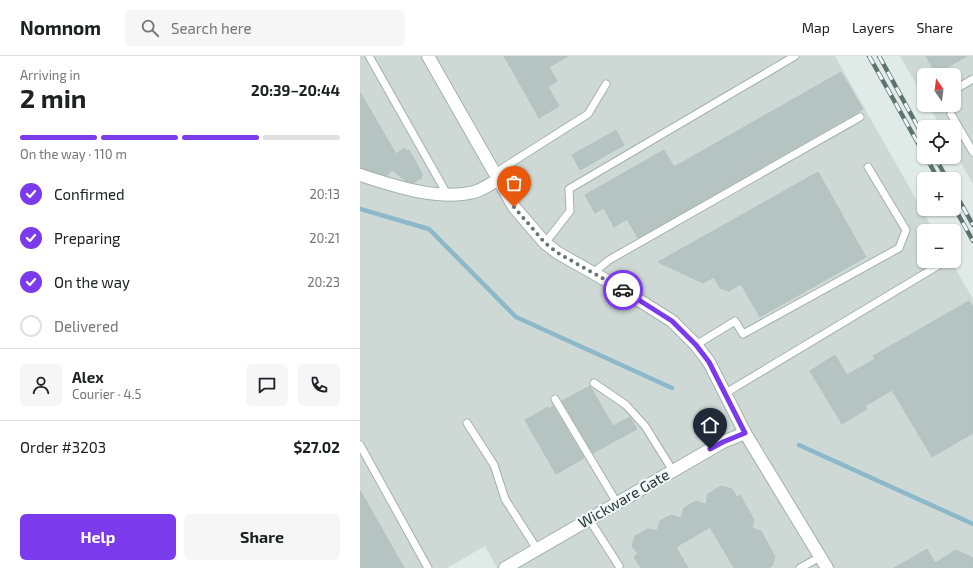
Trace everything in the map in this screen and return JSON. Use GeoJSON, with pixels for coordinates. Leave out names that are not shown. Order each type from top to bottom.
{"type":"FeatureCollection","features":[{"type":"Feature","properties":{"kind":"street"},"geometry":{"type":"LineString","coordinates":[[428,56],[514,207],[545,243],[558,253],[618,287],[672,321],[696,345],[709,362],[745,433],[827,568]]}},
{"type":"Feature","properties":{"kind":"street"},"geometry":{"type":"LineString","coordinates":[[360,175],[423,192],[447,194],[475,192],[497,176]]}},
{"type":"Feature","properties":{"kind":"street","name":"Wickware Gate"},"geometry":{"type":"LineString","coordinates":[[505,568],[723,442],[745,433]]}},
{"type":"Feature","properties":{"kind":"lane"},"geometry":{"type":"LineString","coordinates":[[369,56],[447,194]]}},
{"type":"Feature","properties":{"kind":"lane"},"geometry":{"type":"LineString","coordinates":[[545,243],[570,211],[569,189],[795,56]]}},
{"type":"Feature","properties":{"kind":"lane"},"geometry":{"type":"LineString","coordinates":[[961,86],[973,79]]}},
{"type":"Feature","properties":{"kind":"lane"},"geometry":{"type":"LineString","coordinates":[[497,176],[588,114],[606,84]]}},
{"type":"Feature","properties":{"kind":"lane"},"geometry":{"type":"LineString","coordinates":[[951,112],[973,152]]}},
{"type":"Feature","properties":{"kind":"lane"},"geometry":{"type":"LineString","coordinates":[[593,273],[609,260],[860,117]]}},
{"type":"Feature","properties":{"kind":"lane"},"geometry":{"type":"LineString","coordinates":[[696,345],[736,321],[743,334],[899,248],[906,230],[868,166]]}},
{"type":"Feature","properties":{"kind":"lane"},"geometry":{"type":"LineString","coordinates":[[724,394],[934,268]]}},
{"type":"Feature","properties":{"kind":"lane"},"geometry":{"type":"LineString","coordinates":[[594,383],[626,405],[645,426],[673,471]]}},
{"type":"Feature","properties":{"kind":"lane"},"geometry":{"type":"LineString","coordinates":[[555,399],[618,503]]}},
{"type":"Feature","properties":{"kind":"lane"},"geometry":{"type":"LineString","coordinates":[[467,423],[494,465],[505,499],[537,550]]}},
{"type":"Feature","properties":{"kind":"lane"},"geometry":{"type":"LineString","coordinates":[[360,445],[428,568]]}},
{"type":"Feature","properties":{"kind":"lane"},"geometry":{"type":"LineString","coordinates":[[589,519],[619,566]]}},
{"type":"Feature","properties":{"kind":"lane"},"geometry":{"type":"LineString","coordinates":[[800,568],[820,557]]}},
{"type":"Feature","properties":{"kind":"shaded area"},"geometry":{"type":"Polygon","coordinates":[[[360,56],[835,56],[917,201],[917,216],[926,216],[930,224],[917,224],[917,268],[955,268],[973,299],[973,568],[497,568],[485,546],[447,568],[360,568],[360,56]]]}},
{"type":"Feature","properties":{"kind":"shaded area"},"geometry":{"type":"Polygon","coordinates":[[[900,56],[973,56],[973,184],[961,163],[961,120],[937,120],[932,112],[961,112],[961,68],[917,68],[917,86],[900,56]]]}},
{"type":"Feature","properties":{"kind":"building"},"geometry":{"type":"Polygon","coordinates":[[[504,56],[568,56],[549,67],[557,81],[548,87],[559,106],[539,118],[504,56]]]}},
{"type":"Feature","properties":{"kind":"building"},"geometry":{"type":"Polygon","coordinates":[[[926,56],[967,56],[946,68],[933,68],[926,56]]]}},
{"type":"Feature","properties":{"kind":"building"},"geometry":{"type":"Polygon","coordinates":[[[841,72],[863,109],[638,238],[627,219],[614,227],[604,208],[595,213],[585,195],[664,150],[674,167],[841,72]]]}},
{"type":"Feature","properties":{"kind":"building"},"geometry":{"type":"Polygon","coordinates":[[[360,92],[396,154],[405,148],[407,151],[409,150],[423,175],[421,176],[422,178],[413,183],[406,181],[392,170],[387,176],[360,168],[360,92]]]}},
{"type":"Feature","properties":{"kind":"building"},"geometry":{"type":"Polygon","coordinates":[[[616,130],[624,145],[580,170],[572,155],[616,130]]]}},
{"type":"Feature","properties":{"kind":"building"},"geometry":{"type":"Polygon","coordinates":[[[818,172],[866,257],[760,317],[741,284],[729,291],[720,288],[714,277],[703,283],[658,262],[818,172]]]}},
{"type":"Feature","properties":{"kind":"building"},"geometry":{"type":"Polygon","coordinates":[[[969,301],[973,307],[973,433],[932,457],[892,390],[865,406],[867,409],[842,424],[810,371],[835,355],[847,375],[875,359],[873,356],[969,301]]]}},
{"type":"Feature","properties":{"kind":"building"},"geometry":{"type":"Polygon","coordinates":[[[590,386],[613,426],[630,417],[637,429],[593,453],[562,401],[590,386]]]}},
{"type":"Feature","properties":{"kind":"building"},"geometry":{"type":"Polygon","coordinates":[[[553,406],[584,458],[556,474],[525,420],[548,407],[549,409],[553,406]]]}},
{"type":"Feature","properties":{"kind":"building"},"geometry":{"type":"Polygon","coordinates":[[[721,486],[732,489],[737,497],[740,495],[754,520],[752,528],[761,531],[775,557],[772,566],[768,568],[734,568],[710,527],[676,547],[688,568],[641,568],[634,557],[638,554],[632,546],[635,536],[648,529],[657,531],[660,521],[671,515],[681,518],[684,508],[696,501],[706,504],[708,494],[721,486]]]}},
{"type":"Feature","properties":{"kind":"building"},"geometry":{"type":"Polygon","coordinates":[[[360,490],[404,568],[360,568],[360,490]]]}},
{"type":"Feature","properties":{"kind":"building"},"geometry":{"type":"Polygon","coordinates":[[[927,549],[935,563],[956,550],[973,558],[973,568],[894,568],[927,549]]]}},
{"type":"Feature","properties":{"kind":"waterway"},"geometry":{"type":"LineString","coordinates":[[360,209],[429,229],[516,317],[672,388]]}},
{"type":"Feature","properties":{"kind":"waterway"},"geometry":{"type":"LineString","coordinates":[[799,445],[973,524]]}},
{"type":"Feature","properties":{"kind":"railway"},"geometry":{"type":"LineString","coordinates":[[869,56],[917,142]]}},
{"type":"Feature","properties":{"kind":"railway"},"geometry":{"type":"LineString","coordinates":[[879,56],[917,125]]}},
{"type":"Feature","properties":{"kind":"railway"},"geometry":{"type":"LineString","coordinates":[[930,164],[934,172]]}},
{"type":"Feature","properties":{"kind":"railway"},"geometry":{"type":"LineString","coordinates":[[939,164],[943,172]]}},
{"type":"Feature","properties":{"kind":"railway"},"geometry":{"type":"LineString","coordinates":[[961,204],[973,225]]}},
{"type":"Feature","properties":{"kind":"railway"},"geometry":{"type":"LineString","coordinates":[[959,216],[973,241]]}},
{"type":"Feature","properties":{"kind":"way so far"},"geometry":{"type":"LineString","coordinates":[[514,207],[545,243],[558,253],[623,290]]}},
{"type":"Feature","properties":{"kind":"route"},"geometry":{"type":"LineString","coordinates":[[623,290],[672,321],[696,345],[709,362],[721,389],[745,433],[710,449]]}}]}
